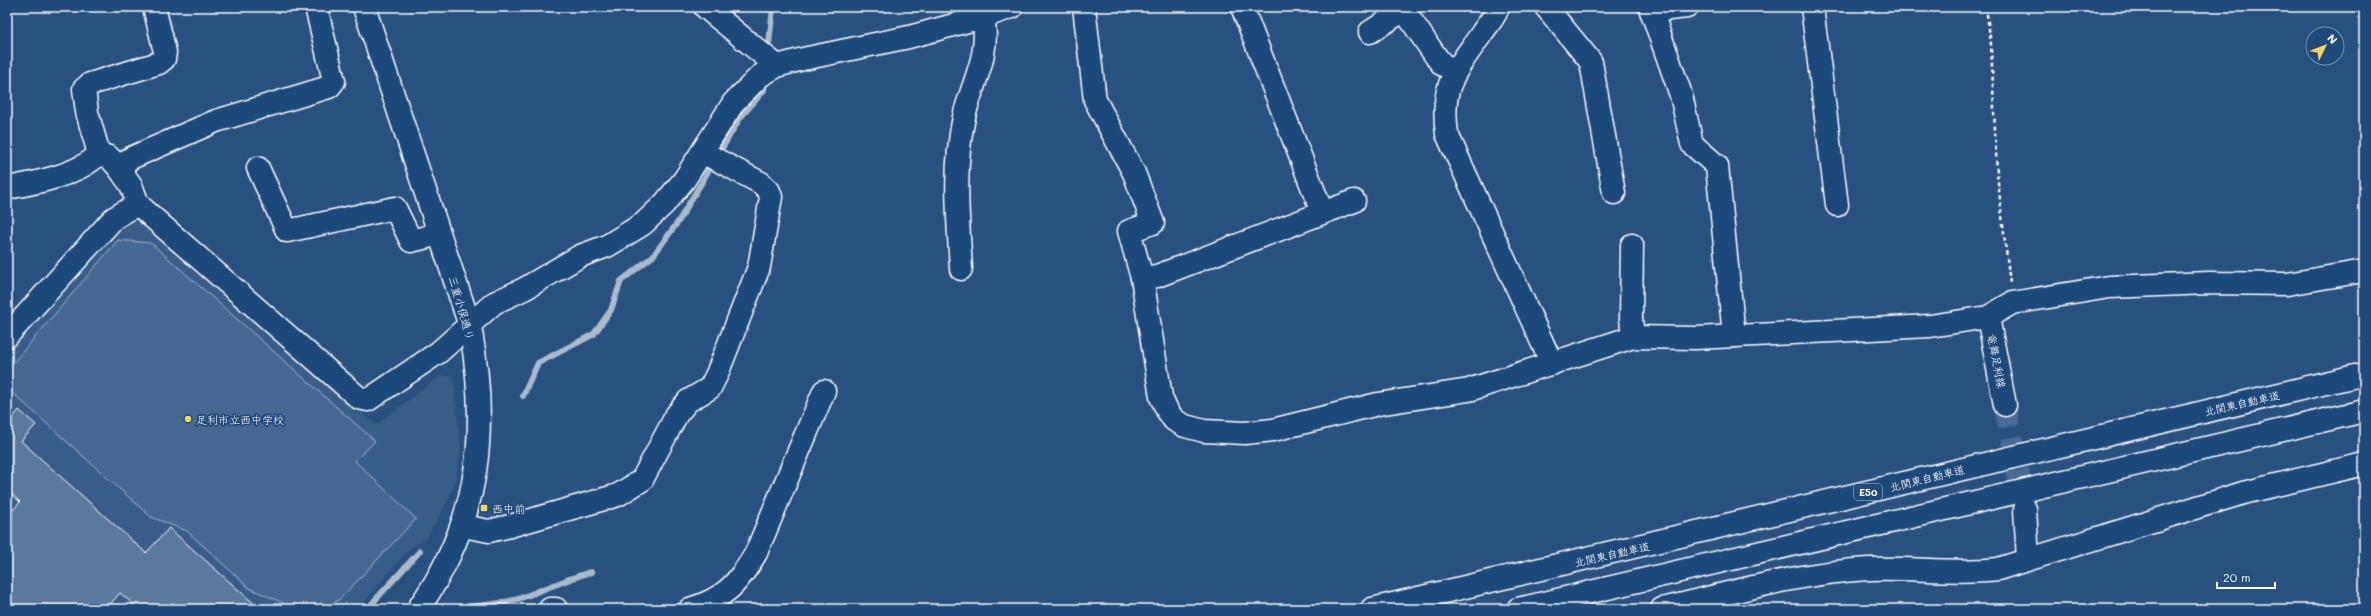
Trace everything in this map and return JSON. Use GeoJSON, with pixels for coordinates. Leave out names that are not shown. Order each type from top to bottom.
{"type":"FeatureCollection","features":[{"type":"Feature","properties":{"kind":"main road"},"geometry":{"type":"LineString","coordinates":[[99,154],[87,112],[84,88],[90,84],[159,63],[164,59],[165,52],[154,7]]}},
{"type":"Feature","properties":{"kind":"main road"},"geometry":{"type":"LineString","coordinates":[[118,167],[131,158],[216,121],[329,87],[334,81],[316,7]]}},
{"type":"Feature","properties":{"kind":"main road","name":"三重小俣通り"},"geometry":{"type":"LineString","coordinates":[[364,7],[470,326],[478,368],[480,400],[479,439],[473,483],[462,526],[425,607]]}},
{"type":"Feature","properties":{"kind":"main road"},"geometry":{"type":"LineString","coordinates":[[705,7],[777,66]]}},
{"type":"Feature","properties":{"kind":"main road"},"geometry":{"type":"LineString","coordinates":[[99,154],[109,157],[118,167],[131,185],[138,204],[359,398],[368,400],[439,352],[470,326],[494,303],[524,289],[580,256],[607,246],[644,224],[664,204],[702,152],[734,102],[747,87],[760,76],[777,66],[909,37],[983,17],[1011,7]]}},
{"type":"Feature","properties":{"kind":"main road"},"geometry":{"type":"LineString","coordinates":[[1084,7],[1095,100],[1134,173],[1153,223],[1129,231],[1142,278],[1161,397],[1174,420],[1185,426],[1204,431],[1245,433],[1273,430],[1378,404],[1469,390],[1633,337],[1696,338],[1930,326],[1988,317],[2012,303],[2109,288],[2208,284],[2287,284],[2364,271]]}},
{"type":"Feature","properties":{"kind":"main road"},"geometry":{"type":"LineString","coordinates":[[1242,7],[1322,212]]}},
{"type":"Feature","properties":{"kind":"main road"},"geometry":{"type":"LineString","coordinates":[[1498,7],[1456,70],[1446,92],[1444,111],[1447,134],[1552,364]]}},
{"type":"Feature","properties":{"kind":"main road"},"geometry":{"type":"LineString","coordinates":[[1546,7],[1590,62],[1614,193]]}},
{"type":"Feature","properties":{"kind":"main road"},"geometry":{"type":"LineString","coordinates":[[1688,7],[1651,9],[1681,96],[1692,144],[1717,166],[1734,336]]}},
{"type":"Feature","properties":{"kind":"main road"},"geometry":{"type":"LineString","coordinates":[[1812,7],[1837,205]]}},
{"type":"Feature","properties":{"kind":"main road"},"geometry":{"type":"LineString","coordinates":[[1370,32],[1404,10],[1443,65],[1456,70]]}},
{"type":"Feature","properties":{"kind":"main road"},"geometry":{"type":"LineString","coordinates":[[961,269],[957,189],[959,148],[964,116],[981,67],[986,31],[983,17]]}},
{"type":"Feature","properties":{"kind":"main road"},"geometry":{"type":"LineString","coordinates":[[462,526],[489,531],[573,509],[618,495],[629,489],[645,476],[677,414],[688,401],[710,388],[717,374],[759,267],[771,197],[769,191],[761,183],[702,152]]}},
{"type":"Feature","properties":{"kind":"main road"},"geometry":{"type":"LineString","coordinates":[[7,188],[39,182],[90,163],[99,154]]}},
{"type":"Feature","properties":{"kind":"main road"},"geometry":{"type":"LineString","coordinates":[[258,168],[287,231],[395,208],[411,241],[440,234]]}},
{"type":"Feature","properties":{"kind":"main road"},"geometry":{"type":"LineString","coordinates":[[1142,278],[1156,276],[1354,201]]}},
{"type":"Feature","properties":{"kind":"main road"},"geometry":{"type":"LineString","coordinates":[[7,336],[114,218],[138,204]]}},
{"type":"Feature","properties":{"kind":"main road"},"geometry":{"type":"LineString","coordinates":[[1632,245],[1631,318],[1633,337]]}},
{"type":"Feature","properties":{"kind":"main road","name":"竜舞足利線"},"geometry":{"type":"LineString","coordinates":[[1988,317],[2005,405]]}},
{"type":"Feature","properties":{"kind":"main road","name":"北関東自動車道"},"geometry":{"type":"LineString","coordinates":[[1372,609],[2364,374]]}},
{"type":"Feature","properties":{"kind":"main road"},"geometry":{"type":"LineString","coordinates":[[690,609],[719,598],[735,586],[746,571],[756,553],[824,391]]}},
{"type":"Feature","properties":{"kind":"main road"},"geometry":{"type":"LineString","coordinates":[[1518,609],[2364,411]]}},
{"type":"Feature","properties":{"kind":"main road"},"geometry":{"type":"LineString","coordinates":[[1662,609],[1795,578],[1868,569],[1970,572],[1998,569],[2243,493],[2364,464]]}},
{"type":"Feature","properties":{"kind":"main road"},"geometry":{"type":"LineString","coordinates":[[2025,509],[2028,559]]}},
{"type":"Feature","properties":{"kind":"main road"},"geometry":{"type":"LineString","coordinates":[[550,609],[556,609]]}},
{"type":"Feature","properties":{"kind":"path"},"geometry":{"type":"LineString","coordinates":[[1986,7],[1991,44],[1997,174],[2012,303]]}},
{"type":"Feature","properties":{"kind":"shaded area","name":"足利市立西中学校"},"geometry":{"type":"Polygon","coordinates":[[[120,221],[144,222],[376,425],[440,376],[453,376],[461,446],[455,483],[447,503],[426,539],[410,548],[358,609],[7,609],[7,349],[120,221]]]}},
{"type":"Feature","properties":{"kind":"shaded area","name":"足利市立西中学校"},"geometry":{"type":"Polygon","coordinates":[[[118,240],[151,243],[375,441],[355,461],[416,519],[340,599],[324,609],[297,609],[249,588],[187,531],[151,517],[7,388],[7,370],[118,240]]]}},
{"type":"Feature","properties":{"kind":"building"},"geometry":{"type":"Polygon","coordinates":[[[19,410],[36,425],[21,441],[146,553],[169,528],[260,609],[139,609],[120,593],[106,609],[7,609],[7,517],[20,502],[7,490],[7,424],[19,410]]]}},
{"type":"Feature","properties":{"kind":"waterway"},"geometry":{"type":"LineString","coordinates":[[768,53],[773,7]]}},
{"type":"Feature","properties":{"kind":"waterway"},"geometry":{"type":"LineString","coordinates":[[523,396],[538,363],[594,334],[611,310],[621,281],[653,256],[678,222],[740,118],[764,90],[765,80]]}},
{"type":"Feature","properties":{"kind":"waterway"},"geometry":{"type":"LineString","coordinates":[[367,609],[420,551]]}},
{"type":"Feature","properties":{"kind":"waterway"},"geometry":{"type":"LineString","coordinates":[[463,608],[514,600],[591,572]]}},
{"type":"Feature","properties":{"kind":"tunnel"},"geometry":{"type":"LineString","coordinates":[[2005,405],[2025,509]]}},
{"type":"Feature","properties":{"kind":"place","name":"足利市立西中学校"},"geometry":{"type":"Point","coordinates":[188,419]}},
{"type":"Feature","properties":{"kind":"place","name":"西中前"},"geometry":{"type":"Point","coordinates":[484,508]}}]}
